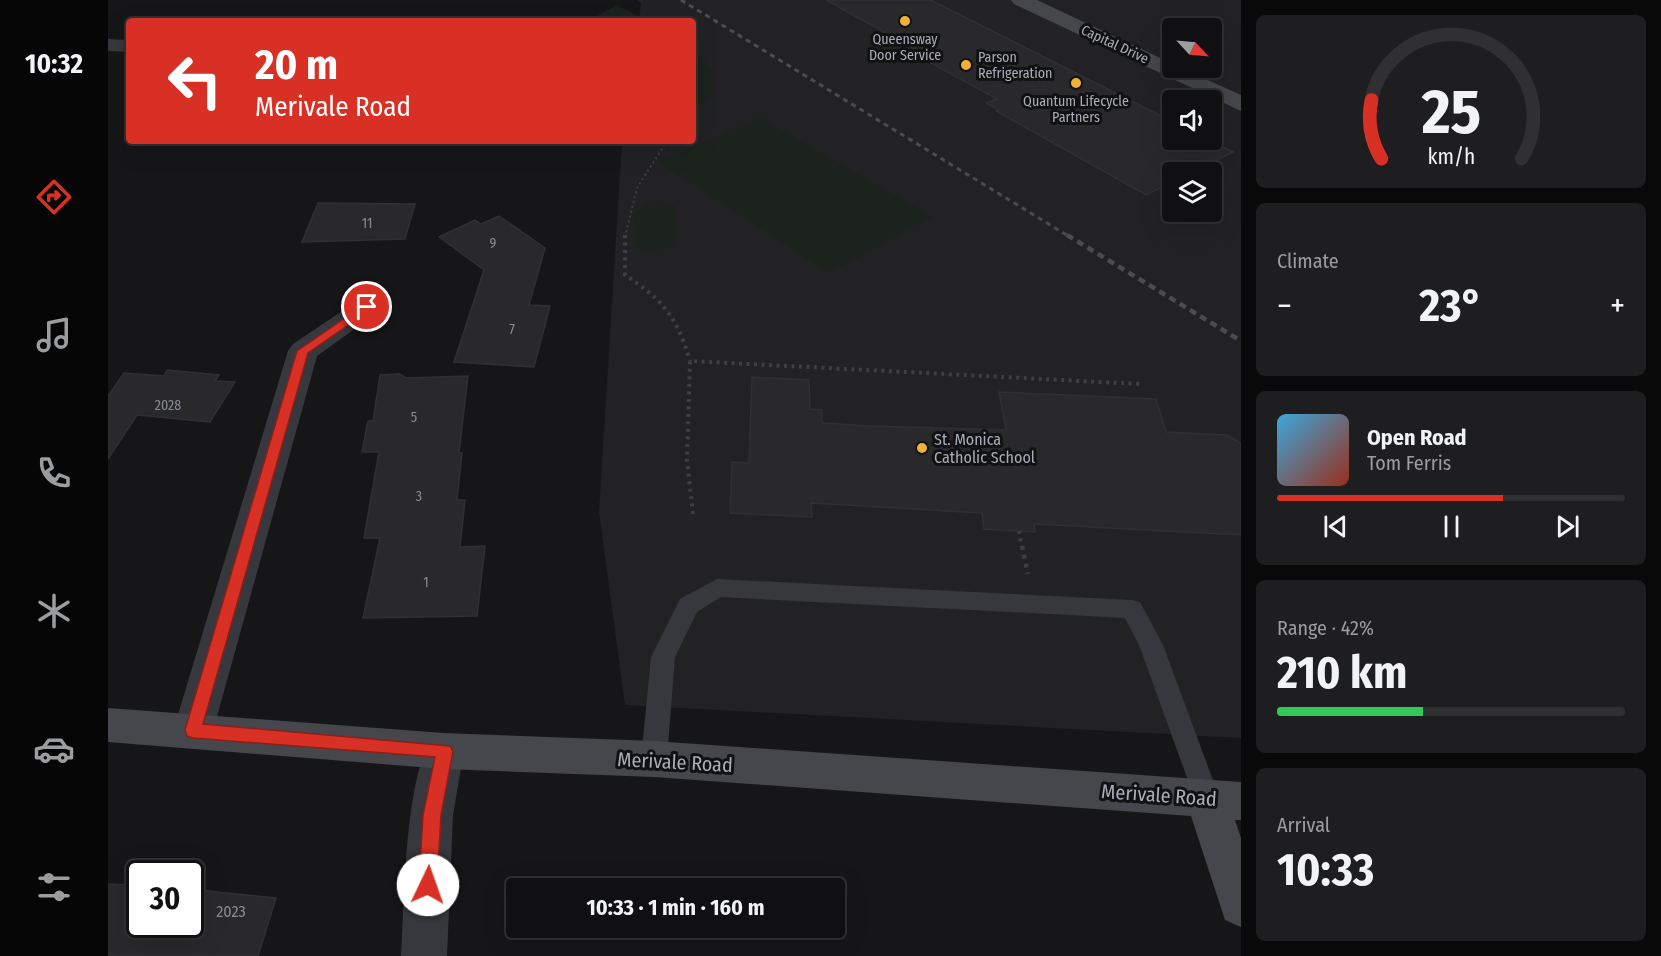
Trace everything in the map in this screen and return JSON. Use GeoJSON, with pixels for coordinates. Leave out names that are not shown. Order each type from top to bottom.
{"type":"FeatureCollection","features":[{"type":"Feature","properties":{"kind":"main road","name":"Capital Drive"},"geometry":{"type":"LineString","coordinates":[[1021,0],[1241,104]]}},
{"type":"Feature","properties":{"kind":"main road","name":"Merivale Road"},"geometry":{"type":"LineString","coordinates":[[108,724],[444,751],[654,759],[1224,800]]}},
{"type":"Feature","properties":{"kind":"main road"},"geometry":{"type":"LineString","coordinates":[[1224,800],[1241,905]]}},
{"type":"Feature","properties":{"kind":"street"},"geometry":{"type":"LineString","coordinates":[[108,45],[126,46]]}},
{"type":"Feature","properties":{"kind":"street"},"geometry":{"type":"LineString","coordinates":[[193,730],[303,351],[367,307]]}},
{"type":"Feature","properties":{"kind":"street"},"geometry":{"type":"LineString","coordinates":[[424,956],[432,815],[444,751]]}},
{"type":"Feature","properties":{"kind":"lane"},"geometry":{"type":"LineString","coordinates":[[654,759],[663,657],[688,606],[717,588],[1132,609],[1224,800]]}},
{"type":"Feature","properties":{"kind":"path"},"geometry":{"type":"LineString","coordinates":[[665,144],[650,162],[628,207],[623,244],[625,275],[659,297],[681,328],[690,361],[687,461],[693,514]]}},
{"type":"Feature","properties":{"kind":"path"},"geometry":{"type":"LineString","coordinates":[[690,361],[1140,384]]}},
{"type":"Feature","properties":{"kind":"path"},"geometry":{"type":"LineString","coordinates":[[1019,531],[1035,604]]}},
{"type":"Feature","properties":{"kind":"shaded area","name":"St. Monica Catholic School"},"geometry":{"type":"Polygon","coordinates":[[[637,0],[1241,0],[1241,738],[625,705],[599,512],[621,158],[623,144],[696,144],[696,18],[639,18],[641,3],[637,0]]]}},
{"type":"Feature","properties":{"kind":"shaded area"},"geometry":{"type":"Polygon","coordinates":[[[616,5],[642,18],[594,18],[616,5]]]}},
{"type":"Feature","properties":{"kind":"shaded area"},"geometry":{"type":"Polygon","coordinates":[[[696,52],[712,70],[716,94],[702,104],[696,105],[696,52]]]}},
{"type":"Feature","properties":{"kind":"shaded area"},"geometry":{"type":"Polygon","coordinates":[[[759,117],[933,217],[829,273],[658,162],[759,117]]]}},
{"type":"Feature","properties":{"kind":"shaded area"},"geometry":{"type":"Polygon","coordinates":[[[654,200],[668,201],[676,208],[674,243],[660,251],[649,252],[638,249],[634,245],[633,216],[643,205],[654,200]]]}},
{"type":"Feature","properties":{"kind":"building"},"geometry":{"type":"Polygon","coordinates":[[[826,0],[931,0],[1162,116],[1162,150],[1222,150],[1222,146],[1233,152],[1212,162],[1162,162],[1162,187],[1146,195],[996,111],[999,110],[986,103],[997,99],[909,51],[915,49],[826,0]]]}},
{"type":"Feature","properties":{"kind":"building"},"geometry":{"type":"Polygon","coordinates":[[[318,203],[415,204],[405,239],[302,242],[318,203]]]}},
{"type":"Feature","properties":{"kind":"building"},"geometry":{"type":"Polygon","coordinates":[[[499,216],[545,248],[529,305],[550,306],[534,367],[454,362],[484,270],[439,237],[475,220],[481,224],[499,216]]]}},
{"type":"Feature","properties":{"kind":"building"},"geometry":{"type":"Polygon","coordinates":[[[167,370],[219,375],[215,381],[235,382],[210,422],[137,415],[108,459],[108,396],[124,373],[164,376],[167,370]]]}},
{"type":"Feature","properties":{"kind":"building"},"geometry":{"type":"Polygon","coordinates":[[[400,374],[406,378],[468,376],[459,453],[462,453],[457,500],[465,500],[460,547],[485,546],[477,616],[363,618],[380,538],[364,538],[379,452],[362,452],[368,421],[373,421],[380,375],[400,374]]]}},
{"type":"Feature","properties":{"kind":"building"},"geometry":{"type":"Polygon","coordinates":[[[752,377],[809,380],[810,409],[822,410],[822,423],[871,426],[1006,430],[999,392],[1156,399],[1166,432],[1227,435],[1241,443],[1241,535],[1034,524],[1035,532],[984,529],[982,513],[811,503],[812,517],[730,513],[732,462],[749,463],[752,377]]]}},
{"type":"Feature","properties":{"kind":"building"},"geometry":{"type":"Polygon","coordinates":[[[108,884],[126,885],[126,938],[204,938],[204,890],[276,898],[258,956],[108,956],[108,884]]]}},
{"type":"Feature","properties":{"kind":"railway"},"geometry":{"type":"LineString","coordinates":[[681,0],[1070,237]]}},
{"type":"Feature","properties":{"kind":"railway"},"geometry":{"type":"LineString","coordinates":[[1067,235],[1241,341]]}},
{"type":"Feature","properties":{"kind":"place","name":"Queensway Door Service"},"geometry":{"type":"Point","coordinates":[905,21]}},
{"type":"Feature","properties":{"kind":"place","name":"Parson Refrigeration"},"geometry":{"type":"Point","coordinates":[966,65]}},
{"type":"Feature","properties":{"kind":"place","name":"Quantum Lifecycle Partners"},"geometry":{"type":"Point","coordinates":[1076,83]}},
{"type":"Feature","properties":{"kind":"place","name":"St. Monica Catholic School"},"geometry":{"type":"Point","coordinates":[922,448]}},
{"type":"Feature","properties":{"kind":"route"},"geometry":{"type":"LineString","coordinates":[[367,307],[303,351],[193,730],[444,751],[432,815],[428,885]]}}]}
